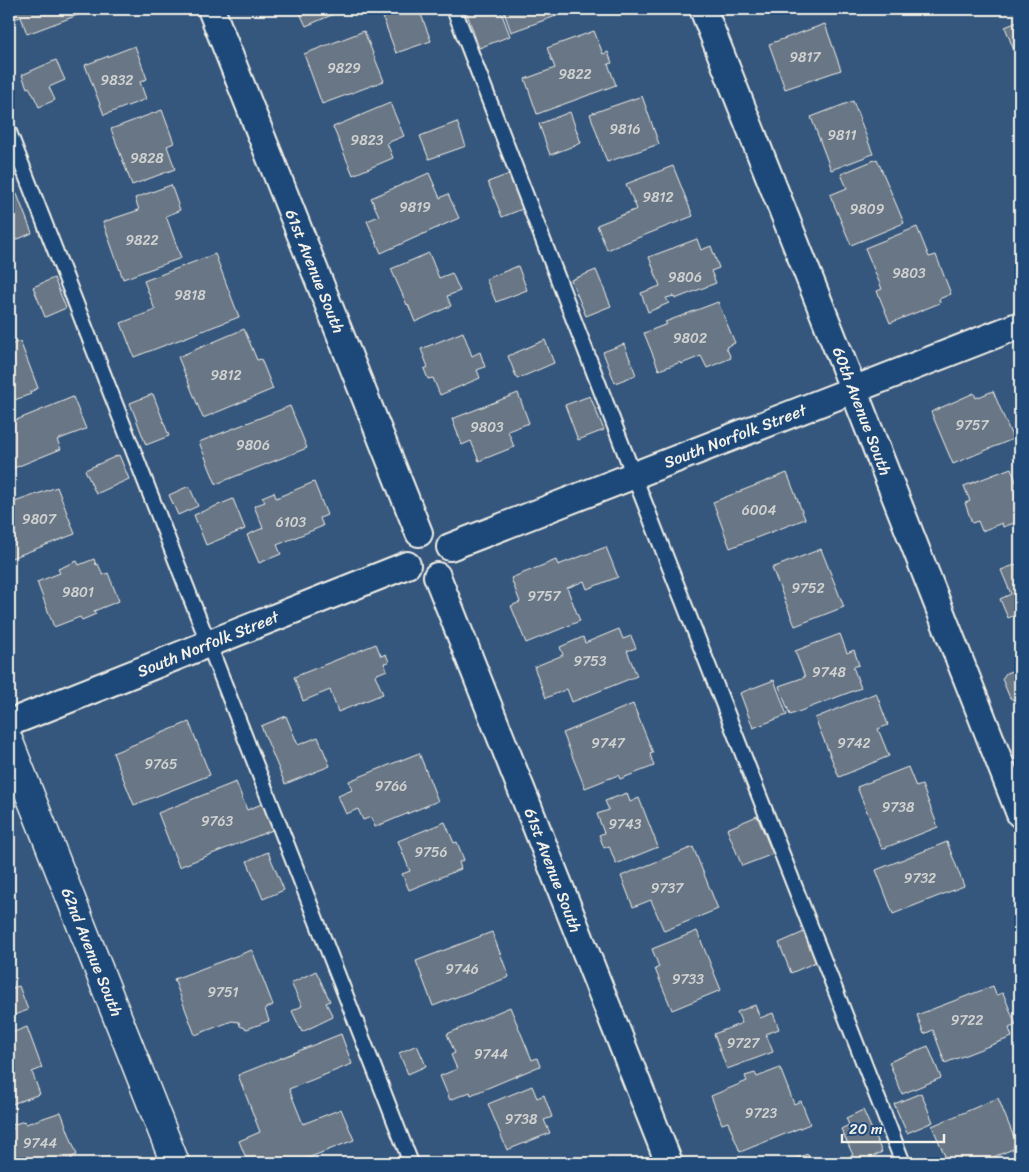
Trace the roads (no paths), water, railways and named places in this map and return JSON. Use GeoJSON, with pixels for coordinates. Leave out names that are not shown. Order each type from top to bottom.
{"type":"FeatureCollection","features":[{"type":"Feature","properties":{"kind":"street","name":"61st Avenue South"},"geometry":{"type":"LineString","coordinates":[[211,9],[419,533]]}},
{"type":"Feature","properties":{"kind":"street","name":"60th Avenue South"},"geometry":{"type":"LineString","coordinates":[[702,9],[1020,814]]}},
{"type":"Feature","properties":{"kind":"street","name":"South Norfolk Street"},"geometry":{"type":"LineString","coordinates":[[450,547],[1020,325]]}},
{"type":"Feature","properties":{"kind":"street"},"geometry":{"type":"LineString","coordinates":[[423,531],[438,533],[444,537],[450,547],[451,558],[448,565],[437,576],[421,577],[414,574],[407,565],[404,553],[406,545],[410,539],[423,531]]}},
{"type":"Feature","properties":{"kind":"street","name":"South Norfolk Street"},"geometry":{"type":"LineString","coordinates":[[9,723],[407,565]]}},
{"type":"Feature","properties":{"kind":"street","name":"61st Avenue South"},"geometry":{"type":"LineString","coordinates":[[437,576],[668,1163]]}},
{"type":"Feature","properties":{"kind":"street","name":"62nd Avenue South"},"geometry":{"type":"LineString","coordinates":[[9,742],[176,1163]]}},
{"type":"Feature","properties":{"kind":"lane"},"geometry":{"type":"LineString","coordinates":[[454,9],[634,476],[903,1163]]}},
{"type":"Feature","properties":{"kind":"lane"},"geometry":{"type":"LineString","coordinates":[[9,132],[411,1163]]}}]}
